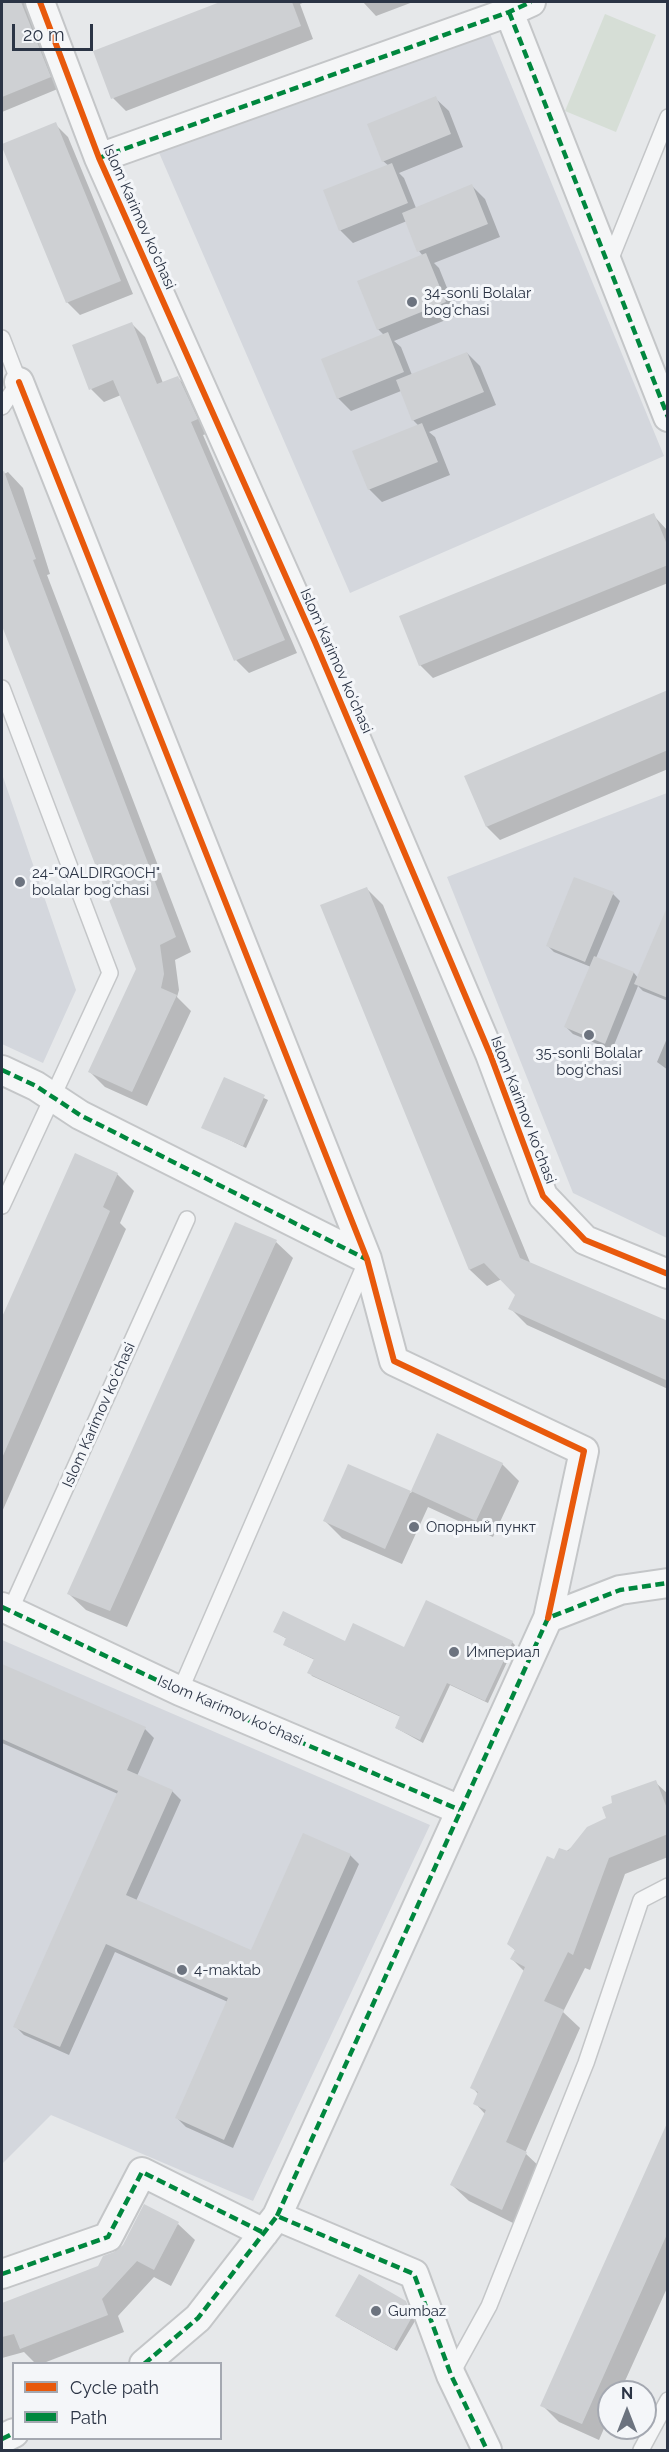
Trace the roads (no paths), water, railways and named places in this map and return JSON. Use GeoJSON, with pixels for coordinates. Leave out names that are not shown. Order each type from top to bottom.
{"type":"FeatureCollection","features":[{"type":"Feature","properties":{"kind":"street","name":"Islom Karimov ko‘chasi"},"geometry":{"type":"LineString","coordinates":[[40,2],[99,158],[320,653],[490,1054],[543,1196],[585,1240],[668,1274]]}},
{"type":"Feature","properties":{"kind":"street"},"geometry":{"type":"LineString","coordinates":[[99,158],[520,7],[608,266],[668,417]]}},
{"type":"Feature","properties":{"kind":"street"},"geometry":{"type":"LineString","coordinates":[[19,382],[367,1259],[394,1360],[584,1450],[548,1618],[270,2224],[198,2318],[146,2362]]}},
{"type":"Feature","properties":{"kind":"street"},"geometry":{"type":"LineString","coordinates":[[2,1070],[36,1086],[80,1114],[367,1259]]}},
{"type":"Feature","properties":{"kind":"street"},"geometry":{"type":"LineString","coordinates":[[548,1618],[620,1590],[668,1582]]}},
{"type":"Feature","properties":{"kind":"street","name":"Islom Karimov ko'chasi"},"geometry":{"type":"LineString","coordinates":[[6,1609],[180,1691],[460,1810]]}},
{"type":"Feature","properties":{"kind":"street"},"geometry":{"type":"LineString","coordinates":[[2,2274],[108,2237],[142,2172],[270,2224],[414,2274],[451,2375],[487,2451]]}},
{"type":"Feature","properties":{"kind":"lane"},"geometry":{"type":"LineString","coordinates":[[608,266],[668,117]]}},
{"type":"Feature","properties":{"kind":"lane"},"geometry":{"type":"LineString","coordinates":[[2,338],[19,382],[2,407]]}},
{"type":"Feature","properties":{"kind":"lane"},"geometry":{"type":"LineString","coordinates":[[2,688],[110,973],[2,1206]]}},
{"type":"Feature","properties":{"kind":"lane","name":"Islom Karimov ko‘chasi"},"geometry":{"type":"LineString","coordinates":[[6,1609],[188,1219]]}},
{"type":"Feature","properties":{"kind":"lane"},"geometry":{"type":"LineString","coordinates":[[180,1691],[367,1259]]}},
{"type":"Feature","properties":{"kind":"lane"},"geometry":{"type":"LineString","coordinates":[[451,2375],[489,2306],[573,2097],[641,1900],[668,1886]]}},
{"type":"Feature","properties":{"kind":"lane"},"geometry":{"type":"LineString","coordinates":[[641,2451],[668,2400]]}},
{"type":"Feature","properties":{"kind":"place","name":"34-sonli Bolalar bog'chasi"},"geometry":{"type":"Point","coordinates":[412,302]}},
{"type":"Feature","properties":{"kind":"place","name":"24-\"QALDIRGOCH\" bolalar bog'chasi"},"geometry":{"type":"Point","coordinates":[20,882]}},
{"type":"Feature","properties":{"kind":"place","name":"35-sonli Bolalar bog'chasi"},"geometry":{"type":"Point","coordinates":[589,1035]}},
{"type":"Feature","properties":{"kind":"place","name":"Опорный пункт"},"geometry":{"type":"Point","coordinates":[414,1527]}},
{"type":"Feature","properties":{"kind":"place","name":"Империал"},"geometry":{"type":"Point","coordinates":[454,1652]}},
{"type":"Feature","properties":{"kind":"place","name":"4-maktab"},"geometry":{"type":"Point","coordinates":[182,1970]}},
{"type":"Feature","properties":{"kind":"place","name":"Gumbaz"},"geometry":{"type":"Point","coordinates":[376,2311]}}]}
